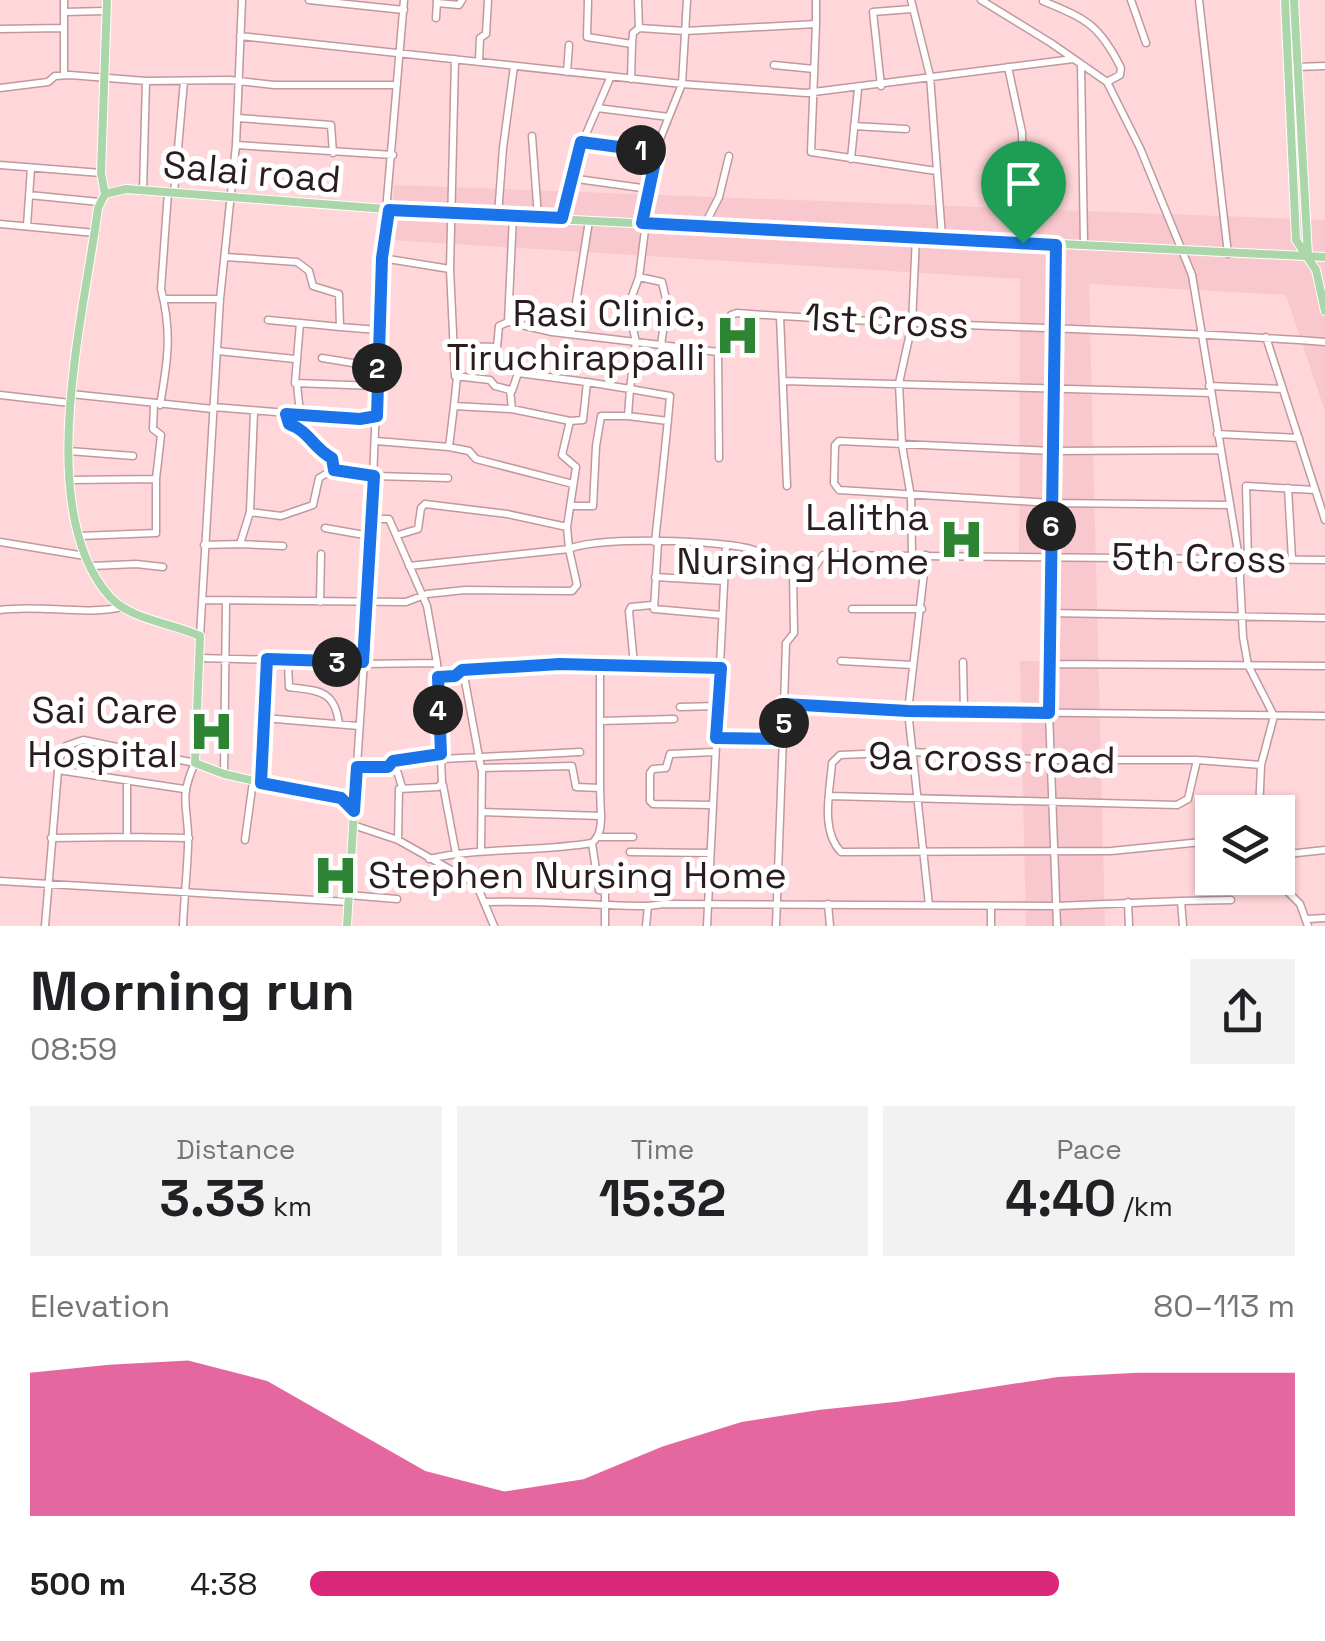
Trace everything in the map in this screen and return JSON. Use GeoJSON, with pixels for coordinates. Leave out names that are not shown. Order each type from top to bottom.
{"type":"FeatureCollection","features":[{"type":"Feature","properties":{"kind":"main road"},"geometry":{"type":"LineString","coordinates":[[108,0],[102,76],[102,198],[70,398],[70,480],[79,536],[108,595],[122,608],[200,636],[195,763],[257,782],[341,798],[354,811],[347,926]]}},
{"type":"Feature","properties":{"kind":"main road"},"geometry":{"type":"LineString","coordinates":[[1285,0],[1296,240],[1300,251],[1308,256]]}},
{"type":"Feature","properties":{"kind":"main road"},"geometry":{"type":"LineString","coordinates":[[1294,0],[1308,256],[1316,270],[1325,310]]}},
{"type":"Feature","properties":{"kind":"main road","name":"Salai road"},"geometry":{"type":"LineString","coordinates":[[102,198],[120,189],[451,214],[1325,258]]}},
{"type":"Feature","properties":{"kind":"street"},"geometry":{"type":"LineString","coordinates":[[64,0],[64,75]]}},
{"type":"Feature","properties":{"kind":"street"},"geometry":{"type":"LineString","coordinates":[[200,636],[220,299],[238,118],[242,0]]}},
{"type":"Feature","properties":{"kind":"street"},"geometry":{"type":"LineString","coordinates":[[309,0],[404,10]]}},
{"type":"Feature","properties":{"kind":"street"},"geometry":{"type":"LineString","coordinates":[[354,811],[368,602],[382,258],[404,0]]}},
{"type":"Feature","properties":{"kind":"street"},"geometry":{"type":"LineString","coordinates":[[436,18],[437,1],[458,4],[462,0]]}},
{"type":"Feature","properties":{"kind":"street"},"geometry":{"type":"LineString","coordinates":[[479,62],[488,0]]}},
{"type":"Feature","properties":{"kind":"street"},"geometry":{"type":"LineString","coordinates":[[588,0],[586,37],[632,44]]}},
{"type":"Feature","properties":{"kind":"street"},"geometry":{"type":"LineString","coordinates":[[631,78],[638,0]]}},
{"type":"Feature","properties":{"kind":"street"},"geometry":{"type":"LineString","coordinates":[[628,416],[636,342],[628,307],[639,277],[657,152],[682,84],[687,0]]}},
{"type":"Feature","properties":{"kind":"street"},"geometry":{"type":"LineString","coordinates":[[816,0],[811,152],[936,172]]}},
{"type":"Feature","properties":{"kind":"street"},"geometry":{"type":"LineString","coordinates":[[981,0],[1107,82],[1140,148],[1192,274],[1217,434],[1244,559]]}},
{"type":"Feature","properties":{"kind":"street"},"geometry":{"type":"LineString","coordinates":[[1132,0],[1146,43]]}},
{"type":"Feature","properties":{"kind":"street"},"geometry":{"type":"LineString","coordinates":[[1199,0],[1228,254]]}},
{"type":"Feature","properties":{"kind":"street"},"geometry":{"type":"LineString","coordinates":[[1043,1],[1084,18],[1099,30],[1122,68],[1120,74],[1107,82]]}},
{"type":"Feature","properties":{"kind":"street"},"geometry":{"type":"LineString","coordinates":[[881,86],[873,12],[911,4],[930,76],[942,237]]}},
{"type":"Feature","properties":{"kind":"street"},"geometry":{"type":"LineString","coordinates":[[64,12],[106,12]]}},
{"type":"Feature","properties":{"kind":"street"},"geometry":{"type":"LineString","coordinates":[[638,28],[685,31],[816,24]]}},
{"type":"Feature","properties":{"kind":"street"},"geometry":{"type":"LineString","coordinates":[[0,29],[63,28]]}},
{"type":"Feature","properties":{"kind":"street"},"geometry":{"type":"LineString","coordinates":[[240,36],[682,84],[814,93],[930,76],[1077,62]]}},
{"type":"Feature","properties":{"kind":"street"},"geometry":{"type":"LineString","coordinates":[[568,72],[569,45]]}},
{"type":"Feature","properties":{"kind":"street"},"geometry":{"type":"LineString","coordinates":[[448,447],[457,377],[450,269],[455,59]]}},
{"type":"Feature","properties":{"kind":"street"},"geometry":{"type":"LineString","coordinates":[[1077,62],[1084,244]]}},
{"type":"Feature","properties":{"kind":"street"},"geometry":{"type":"LineString","coordinates":[[498,215],[514,66]]}},
{"type":"Feature","properties":{"kind":"street"},"geometry":{"type":"LineString","coordinates":[[774,66],[814,69]]}},
{"type":"Feature","properties":{"kind":"street"},"geometry":{"type":"LineString","coordinates":[[1296,67],[1325,66]]}},
{"type":"Feature","properties":{"kind":"street"},"geometry":{"type":"LineString","coordinates":[[1008,67],[1022,132],[1023,243]]}},
{"type":"Feature","properties":{"kind":"street"},"geometry":{"type":"LineString","coordinates":[[0,88],[48,82],[64,75],[274,86],[397,85]]}},
{"type":"Feature","properties":{"kind":"street"},"geometry":{"type":"LineString","coordinates":[[562,218],[581,142],[611,76]]}},
{"type":"Feature","properties":{"kind":"street"},"geometry":{"type":"LineString","coordinates":[[143,191],[146,80]]}},
{"type":"Feature","properties":{"kind":"street"},"geometry":{"type":"LineString","coordinates":[[79,536],[154,535],[161,434],[152,428],[170,343],[166,298],[161,288],[184,82]]}},
{"type":"Feature","properties":{"kind":"street"},"geometry":{"type":"LineString","coordinates":[[851,159],[858,89]]}},
{"type":"Feature","properties":{"kind":"street"},"geometry":{"type":"LineString","coordinates":[[597,108],[669,117]]}},
{"type":"Feature","properties":{"kind":"street"},"geometry":{"type":"LineString","coordinates":[[238,118],[330,125],[332,153]]}},
{"type":"Feature","properties":{"kind":"street"},"geometry":{"type":"LineString","coordinates":[[854,126],[906,129]]}},
{"type":"Feature","properties":{"kind":"street"},"geometry":{"type":"LineString","coordinates":[[532,136],[538,217]]}},
{"type":"Feature","properties":{"kind":"street"},"geometry":{"type":"LineString","coordinates":[[581,142],[657,152]]}},
{"type":"Feature","properties":{"kind":"street"},"geometry":{"type":"LineString","coordinates":[[236,145],[393,156]]}},
{"type":"Feature","properties":{"kind":"street"},"geometry":{"type":"LineString","coordinates":[[704,226],[719,197],[729,156]]}},
{"type":"Feature","properties":{"kind":"street"},"geometry":{"type":"LineString","coordinates":[[0,165],[101,173]]}},
{"type":"Feature","properties":{"kind":"street"},"geometry":{"type":"LineString","coordinates":[[28,226],[31,168]]}},
{"type":"Feature","properties":{"kind":"street"},"geometry":{"type":"LineString","coordinates":[[570,178],[649,189]]}},
{"type":"Feature","properties":{"kind":"street"},"geometry":{"type":"LineString","coordinates":[[30,195],[102,198]]}},
{"type":"Feature","properties":{"kind":"street"},"geometry":{"type":"LineString","coordinates":[[508,322],[513,216]]}},
{"type":"Feature","properties":{"kind":"street"},"geometry":{"type":"LineString","coordinates":[[571,334],[589,221]]}},
{"type":"Feature","properties":{"kind":"street"},"geometry":{"type":"LineString","coordinates":[[0,224],[95,233]]}},
{"type":"Feature","properties":{"kind":"street"},"geometry":{"type":"LineString","coordinates":[[912,554],[912,497],[902,445],[899,383],[912,324],[916,236]]}},
{"type":"Feature","properties":{"kind":"street"},"geometry":{"type":"LineString","coordinates":[[1056,245],[1049,713],[1057,926]]}},
{"type":"Feature","properties":{"kind":"street"},"geometry":{"type":"LineString","coordinates":[[226,258],[304,266],[313,286],[339,294],[340,327]]}},
{"type":"Feature","properties":{"kind":"street"},"geometry":{"type":"LineString","coordinates":[[382,258],[450,269]]}},
{"type":"Feature","properties":{"kind":"street"},"geometry":{"type":"LineString","coordinates":[[639,277],[662,282],[667,302],[661,345]]}},
{"type":"Feature","properties":{"kind":"street"},"geometry":{"type":"LineString","coordinates":[[166,298],[220,299]]}},
{"type":"Feature","properties":{"kind":"street","name":"1st Cross"},"geometry":{"type":"LineString","coordinates":[[718,352],[734,314],[912,324],[1200,332],[1325,342]]}},
{"type":"Feature","properties":{"kind":"street"},"geometry":{"type":"LineString","coordinates":[[780,316],[787,486]]}},
{"type":"Feature","properties":{"kind":"street"},"geometry":{"type":"LineString","coordinates":[[268,320],[378,330]]}},
{"type":"Feature","properties":{"kind":"street"},"geometry":{"type":"LineString","coordinates":[[454,346],[498,346],[499,326],[508,322],[718,352],[720,458]]}},
{"type":"Feature","properties":{"kind":"street"},"geometry":{"type":"LineString","coordinates":[[300,323],[294,360],[300,414]]}},
{"type":"Feature","properties":{"kind":"street"},"geometry":{"type":"LineString","coordinates":[[1266,337],[1325,520]]}},
{"type":"Feature","properties":{"kind":"street"},"geometry":{"type":"LineString","coordinates":[[218,351],[294,360]]}},
{"type":"Feature","properties":{"kind":"street"},"geometry":{"type":"LineString","coordinates":[[322,358],[377,367]]}},
{"type":"Feature","properties":{"kind":"street"},"geometry":{"type":"LineString","coordinates":[[512,409],[511,392],[518,374],[669,395],[652,605],[654,609],[722,615]]}},
{"type":"Feature","properties":{"kind":"street"},"geometry":{"type":"LineString","coordinates":[[457,377],[490,380],[494,386],[511,392]]}},
{"type":"Feature","properties":{"kind":"street"},"geometry":{"type":"LineString","coordinates":[[784,380],[1053,391],[1283,388]]}},
{"type":"Feature","properties":{"kind":"street"},"geometry":{"type":"LineString","coordinates":[[454,406],[512,409],[582,420],[586,382]]}},
{"type":"Feature","properties":{"kind":"street"},"geometry":{"type":"LineString","coordinates":[[297,384],[376,386]]}},
{"type":"Feature","properties":{"kind":"street"},"geometry":{"type":"LineString","coordinates":[[0,395],[360,419],[377,416]]}},
{"type":"Feature","properties":{"kind":"street"},"geometry":{"type":"LineString","coordinates":[[240,544],[250,512],[254,412]]}},
{"type":"Feature","properties":{"kind":"street"},"geometry":{"type":"LineString","coordinates":[[286,414],[289,424],[305,432],[319,450],[332,458],[334,470]]}},
{"type":"Feature","properties":{"kind":"street"},"geometry":{"type":"LineString","coordinates":[[572,506],[593,506],[602,416],[668,421]]}},
{"type":"Feature","properties":{"kind":"street"},"geometry":{"type":"LineString","coordinates":[[203,600],[414,601],[422,596],[464,590],[572,591],[577,584],[566,527],[575,464],[562,457],[570,421]]}},
{"type":"Feature","properties":{"kind":"street"},"geometry":{"type":"LineString","coordinates":[[1217,434],[1299,438]]}},
{"type":"Feature","properties":{"kind":"street"},"geometry":{"type":"LineString","coordinates":[[376,441],[469,451],[476,460],[574,484]]}},
{"type":"Feature","properties":{"kind":"street"},"geometry":{"type":"LineString","coordinates":[[1220,450],[1052,450],[838,442],[834,445],[834,483],[839,490],[912,497],[1230,505]]}},
{"type":"Feature","properties":{"kind":"street"},"geometry":{"type":"LineString","coordinates":[[69,450],[133,456]]}},
{"type":"Feature","properties":{"kind":"street"},"geometry":{"type":"LineString","coordinates":[[250,512],[281,516],[313,504],[319,478],[334,470],[374,476],[448,478]]}},
{"type":"Feature","properties":{"kind":"street"},"geometry":{"type":"LineString","coordinates":[[70,480],[156,480]]}},
{"type":"Feature","properties":{"kind":"street"},"geometry":{"type":"LineString","coordinates":[[1260,795],[1261,765],[1274,716],[1248,665],[1242,617],[1246,486],[1315,490]]}},
{"type":"Feature","properties":{"kind":"street"},"geometry":{"type":"LineString","coordinates":[[1288,488],[1292,559]]}},
{"type":"Feature","properties":{"kind":"street"},"geometry":{"type":"LineString","coordinates":[[398,536],[418,529],[420,510],[425,504],[507,514],[566,527]]}},
{"type":"Feature","properties":{"kind":"street"},"geometry":{"type":"LineString","coordinates":[[371,519],[389,519],[427,606],[437,663],[442,784],[456,854]]}},
{"type":"Feature","properties":{"kind":"street"},"geometry":{"type":"LineString","coordinates":[[326,528],[370,536]]}},
{"type":"Feature","properties":{"kind":"street"},"geometry":{"type":"LineString","coordinates":[[0,542],[87,556]]}},
{"type":"Feature","properties":{"kind":"street"},"geometry":{"type":"LineString","coordinates":[[409,566],[569,549],[600,542],[656,542],[755,550],[793,571],[794,634],[786,643],[776,926]]}},
{"type":"Feature","properties":{"kind":"street"},"geometry":{"type":"LineString","coordinates":[[204,545],[283,546]]}},
{"type":"Feature","properties":{"kind":"street"},"geometry":{"type":"LineString","coordinates":[[707,926],[726,545]]}},
{"type":"Feature","properties":{"kind":"street"},"geometry":{"type":"LineString","coordinates":[[320,602],[321,554]]}},
{"type":"Feature","properties":{"kind":"street","name":"5th Cross"},"geometry":{"type":"LineString","coordinates":[[793,571],[812,571],[823,555],[1325,560]]}},
{"type":"Feature","properties":{"kind":"street"},"geometry":{"type":"LineString","coordinates":[[926,555],[908,711],[929,905]]}},
{"type":"Feature","properties":{"kind":"street"},"geometry":{"type":"LineString","coordinates":[[92,566],[163,567]]}},
{"type":"Feature","properties":{"kind":"street"},"geometry":{"type":"LineString","coordinates":[[655,577],[724,582]]}},
{"type":"Feature","properties":{"kind":"street"},"geometry":{"type":"LineString","coordinates":[[224,774],[226,602]]}},
{"type":"Feature","properties":{"kind":"street"},"geometry":{"type":"LineString","coordinates":[[634,665],[629,611],[652,605]]}},
{"type":"Feature","properties":{"kind":"street"},"geometry":{"type":"LineString","coordinates":[[0,610],[122,608]]}},
{"type":"Feature","properties":{"kind":"street"},"geometry":{"type":"LineString","coordinates":[[852,609],[922,610]]}},
{"type":"Feature","properties":{"kind":"street"},"geometry":{"type":"LineString","coordinates":[[1050,613],[1325,618]]}},
{"type":"Feature","properties":{"kind":"street"},"geometry":{"type":"LineString","coordinates":[[199,658],[437,663]]}},
{"type":"Feature","properties":{"kind":"street"},"geometry":{"type":"LineString","coordinates":[[245,840],[257,782],[267,659]]}},
{"type":"Feature","properties":{"kind":"street"},"geometry":{"type":"LineString","coordinates":[[841,661],[912,665]]}},
{"type":"Feature","properties":{"kind":"street"},"geometry":{"type":"LineString","coordinates":[[288,662],[289,687],[330,698],[336,704],[339,724]]}},
{"type":"Feature","properties":{"kind":"street"},"geometry":{"type":"LineString","coordinates":[[963,662],[964,712]]}},
{"type":"Feature","properties":{"kind":"street"},"geometry":{"type":"LineString","coordinates":[[438,677],[455,676],[462,670],[600,664],[721,668]]}},
{"type":"Feature","properties":{"kind":"street"},"geometry":{"type":"LineString","coordinates":[[600,664],[601,816],[595,840],[599,890],[605,891],[605,926]]}},
{"type":"Feature","properties":{"kind":"street"},"geometry":{"type":"LineString","coordinates":[[1050,664],[1325,666]]}},
{"type":"Feature","properties":{"kind":"street"},"geometry":{"type":"LineString","coordinates":[[462,670],[482,769],[481,850]]}},
{"type":"Feature","properties":{"kind":"street"},"geometry":{"type":"LineString","coordinates":[[784,704],[908,711],[1325,716]]}},
{"type":"Feature","properties":{"kind":"street"},"geometry":{"type":"LineString","coordinates":[[680,706],[718,706]]}},
{"type":"Feature","properties":{"kind":"street"},"geometry":{"type":"LineString","coordinates":[[264,718],[359,726]]}},
{"type":"Feature","properties":{"kind":"street"},"geometry":{"type":"LineString","coordinates":[[600,721],[674,719]]}},
{"type":"Feature","properties":{"kind":"street"},"geometry":{"type":"LineString","coordinates":[[716,738],[783,737]]}},
{"type":"Feature","properties":{"kind":"street"},"geometry":{"type":"LineString","coordinates":[[46,926],[46,884],[58,770],[62,750],[71,742],[83,740],[195,763],[184,789],[188,838],[182,926]]}},
{"type":"Feature","properties":{"kind":"street"},"geometry":{"type":"LineString","coordinates":[[357,767],[388,767],[394,761],[441,757],[580,752]]}},
{"type":"Feature","properties":{"kind":"street"},"geometry":{"type":"LineString","coordinates":[[712,805],[653,804],[650,773],[666,768],[670,754],[714,752]]}},
{"type":"Feature","properties":{"kind":"street","name":"9a cross road"},"geometry":{"type":"LineString","coordinates":[[1195,843],[1137,850],[841,852],[833,844],[828,829],[832,763],[840,755],[912,752],[1261,765]]}},
{"type":"Feature","properties":{"kind":"street"},"geometry":{"type":"LineString","coordinates":[[830,796],[1183,804],[1192,790],[1197,760]]}},
{"type":"Feature","properties":{"kind":"street"},"geometry":{"type":"LineString","coordinates":[[394,761],[402,787]]}},
{"type":"Feature","properties":{"kind":"street"},"geometry":{"type":"LineString","coordinates":[[482,769],[572,766],[576,786],[600,788]]}},
{"type":"Feature","properties":{"kind":"street"},"geometry":{"type":"LineString","coordinates":[[58,770],[184,789]]}},
{"type":"Feature","properties":{"kind":"street"},"geometry":{"type":"LineString","coordinates":[[127,780],[127,837]]}},
{"type":"Feature","properties":{"kind":"street"},"geometry":{"type":"LineString","coordinates":[[398,840],[398,790],[442,784]]}},
{"type":"Feature","properties":{"kind":"street"},"geometry":{"type":"LineString","coordinates":[[482,812],[601,816]]}},
{"type":"Feature","properties":{"kind":"street"},"geometry":{"type":"LineString","coordinates":[[353,825],[398,840],[469,880],[485,902],[494,926]]}},
{"type":"Feature","properties":{"kind":"street"},"geometry":{"type":"LineString","coordinates":[[429,859],[481,850],[554,848],[633,837]]}},
{"type":"Feature","properties":{"kind":"street"},"geometry":{"type":"LineString","coordinates":[[51,838],[188,838]]}},
{"type":"Feature","properties":{"kind":"street"},"geometry":{"type":"LineString","coordinates":[[1295,853],[1325,850]]}},
{"type":"Feature","properties":{"kind":"street"},"geometry":{"type":"LineString","coordinates":[[630,852],[709,854]]}},
{"type":"Feature","properties":{"kind":"street"},"geometry":{"type":"LineString","coordinates":[[0,882],[397,899]]}},
{"type":"Feature","properties":{"kind":"street"},"geometry":{"type":"LineString","coordinates":[[1291,895],[1300,904],[1307,923],[1325,918]]}},
{"type":"Feature","properties":{"kind":"street"},"geometry":{"type":"LineString","coordinates":[[485,902],[1056,906],[1231,900]]}},
{"type":"Feature","properties":{"kind":"street"},"geometry":{"type":"LineString","coordinates":[[1181,901],[1182,926]]}},
{"type":"Feature","properties":{"kind":"street"},"geometry":{"type":"LineString","coordinates":[[1128,902],[1129,926]]}},
{"type":"Feature","properties":{"kind":"street"},"geometry":{"type":"LineString","coordinates":[[828,904],[830,926]]}},
{"type":"Feature","properties":{"kind":"street"},"geometry":{"type":"LineString","coordinates":[[646,926],[648,906]]}},
{"type":"Feature","properties":{"kind":"street"},"geometry":{"type":"LineString","coordinates":[[991,906],[991,926]]}},
{"type":"Feature","properties":{"kind":"shaded area"},"geometry":{"type":"Polygon","coordinates":[[[394,185],[1325,220],[1325,411],[1286,295],[1089,284],[1105,926],[1026,926],[1020,661],[1043,661],[1042,562],[1019,560],[1020,279],[391,240],[394,185]]]}},
{"type":"Feature","properties":{"kind":"place","name":"Rasi Clinic, Tiruchirappalli"},"geometry":{"type":"Point","coordinates":[738,335]}},
{"type":"Feature","properties":{"kind":"place","name":"Lalitha Nursing Home"},"geometry":{"type":"Point","coordinates":[962,539]}},
{"type":"Feature","properties":{"kind":"place","name":"Sai Care Hospital"},"geometry":{"type":"Point","coordinates":[211,732]}},
{"type":"Feature","properties":{"kind":"place","name":"Stephen Nursing Home"},"geometry":{"type":"Point","coordinates":[335,875]}},
{"type":"Feature","properties":{"kind":"route"},"geometry":{"type":"LineString","coordinates":[[581,142],[657,152],[642,223],[1023,243],[1056,245],[1049,713],[784,704],[780,739],[716,738],[721,668],[560,664],[462,670],[455,676],[438,677],[441,754],[393,761],[388,767],[357,767],[354,811],[341,798],[261,783],[267,659],[363,662],[374,476],[334,470],[332,458],[319,450],[300,428],[289,424],[286,414],[360,419],[377,416],[382,258],[389,210],[562,218],[581,142]]}}]}
